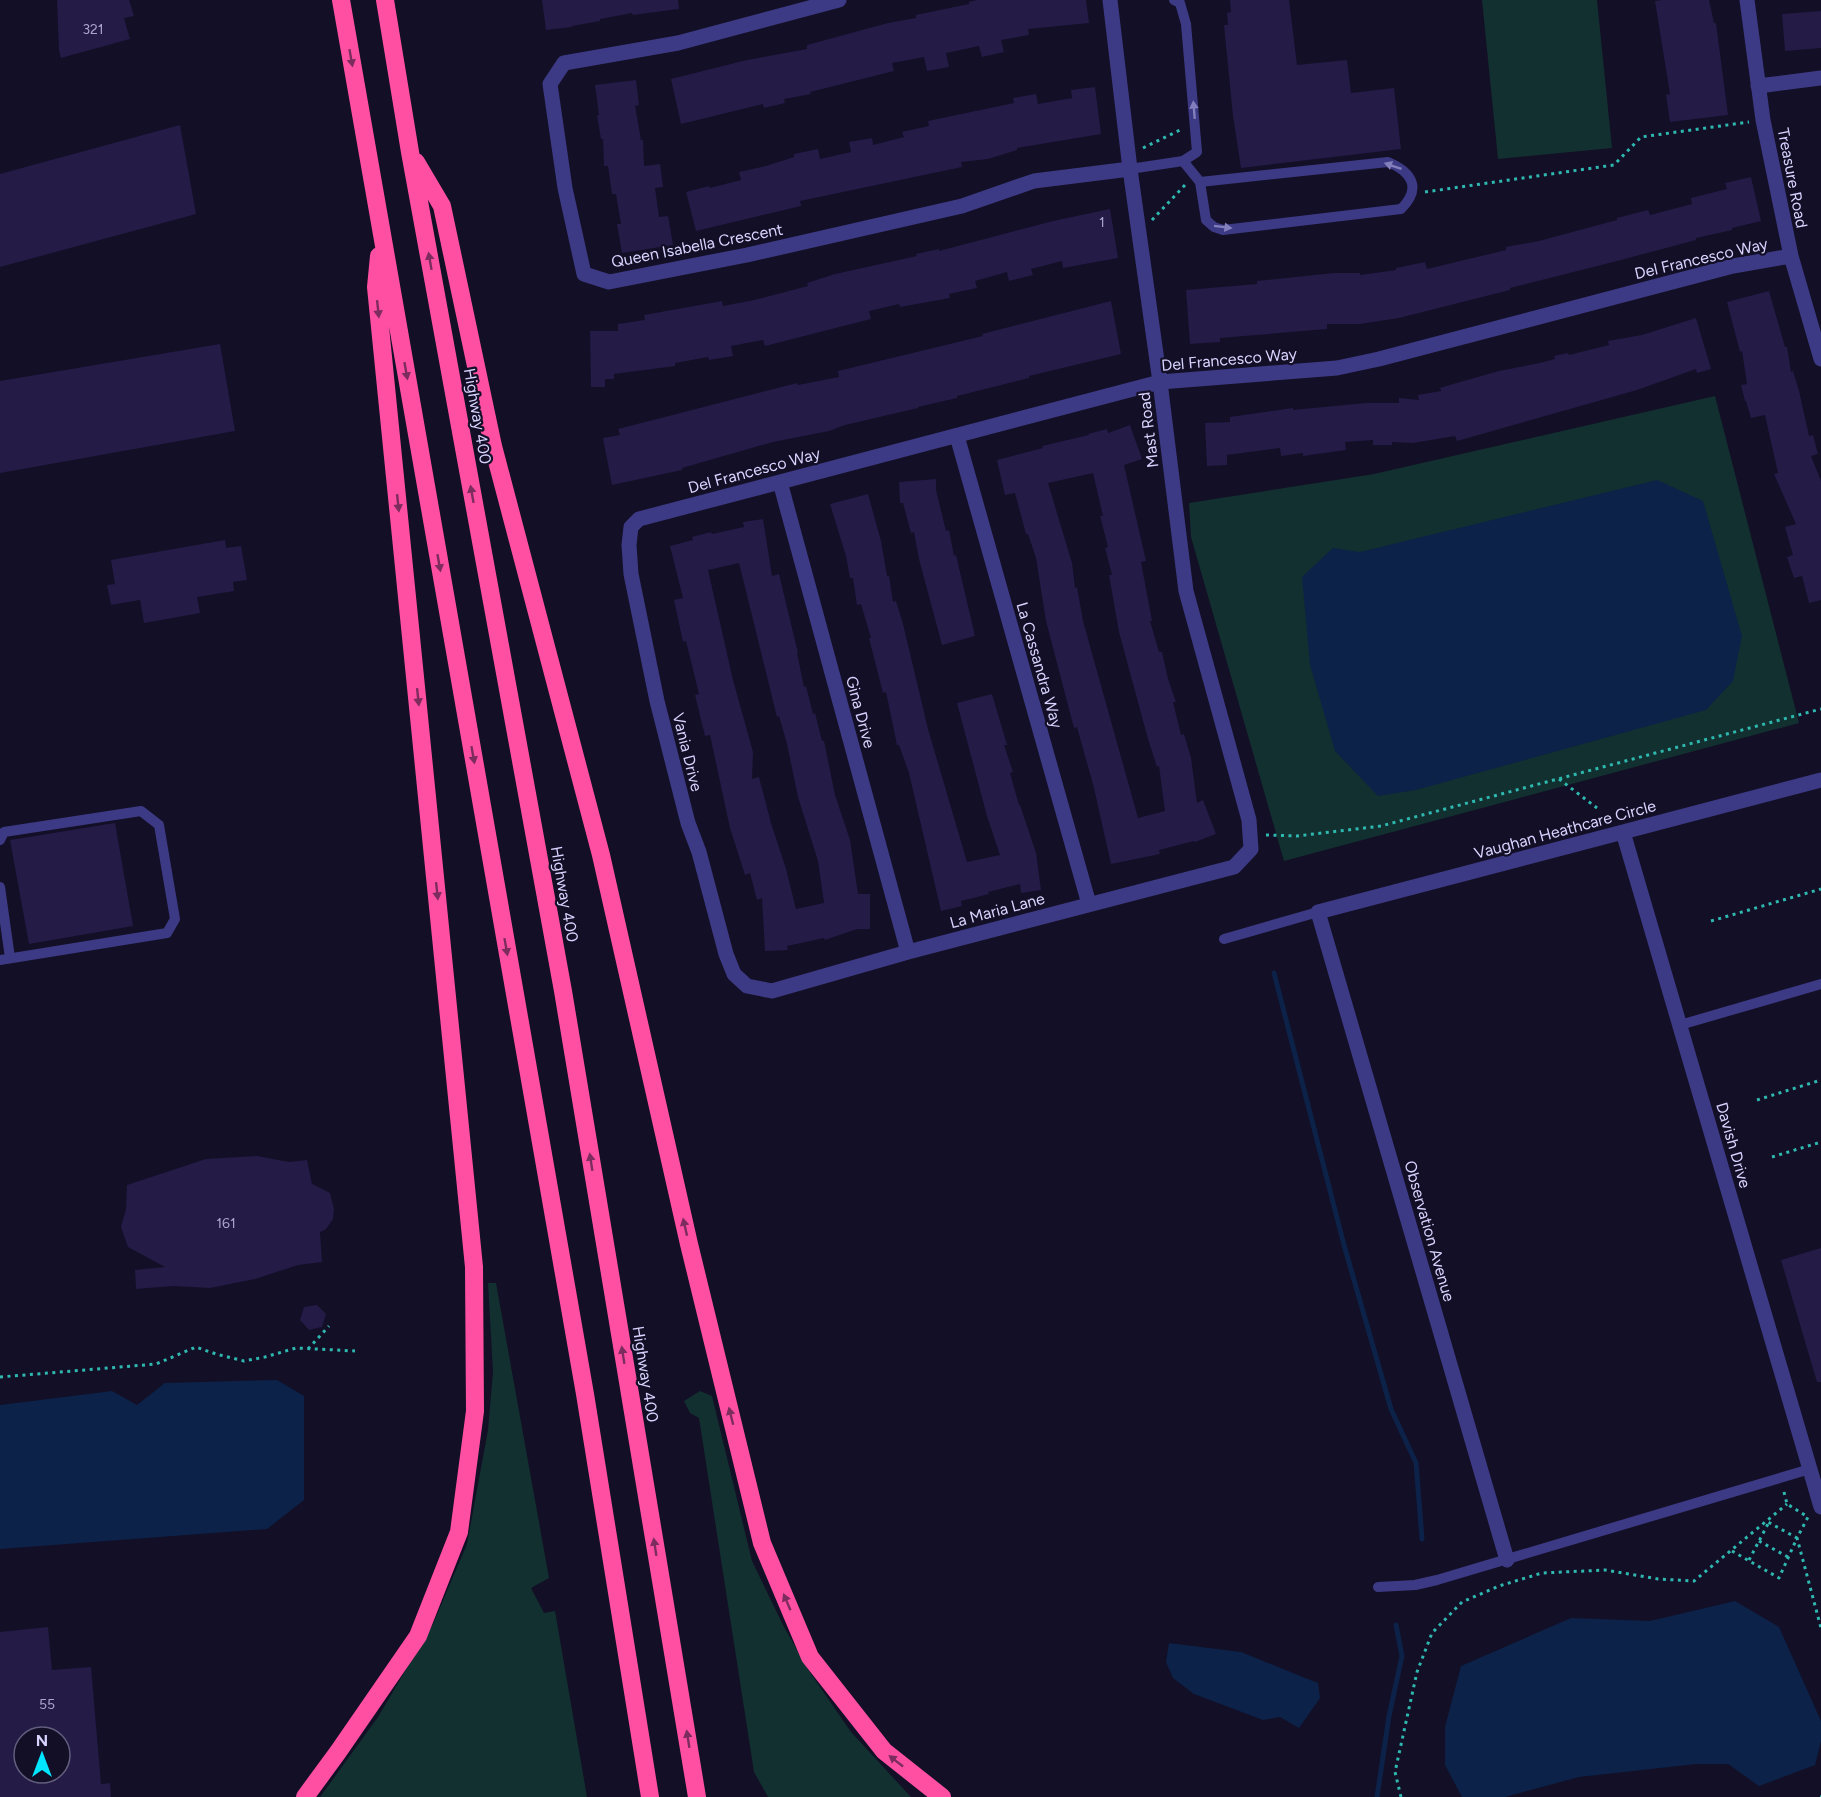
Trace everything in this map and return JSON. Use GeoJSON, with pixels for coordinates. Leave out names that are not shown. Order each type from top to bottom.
{"type":"FeatureCollection","features":[{"type":"Feature","properties":{"kind":"highway"},"geometry":{"type":"LineString","coordinates":[[341,0],[583,1382],[651,1797]]}},
{"type":"Feature","properties":{"kind":"highway","name":"Highway 400"},"geometry":{"type":"LineString","coordinates":[[385,0],[410,152],[561,980],[697,1797]]}},
{"type":"Feature","properties":{"kind":"highway"},"geometry":{"type":"LineString","coordinates":[[410,152],[442,206],[493,446],[601,855],[688,1244],[762,1543],[810,1657],[884,1751],[942,1797]]}},
{"type":"Feature","properties":{"kind":"highway"},"geometry":{"type":"LineString","coordinates":[[305,1797],[418,1636],[459,1532],[475,1411],[474,1268],[376,287],[381,230]]}},
{"type":"Feature","properties":{"kind":"street","name":"Queen Isabella Crescent"},"geometry":{"type":"LineString","coordinates":[[839,0],[678,43],[564,63],[550,84],[565,188],[584,274],[609,282],[747,255],[951,208],[1034,181],[1129,162]]}},
{"type":"Feature","properties":{"kind":"street","name":"Mast Road"},"geometry":{"type":"LineString","coordinates":[[1110,0],[1129,162],[1186,591],[1249,820],[1250,842]]}},
{"type":"Feature","properties":{"kind":"street","name":"Treasure Road"},"geometry":{"type":"LineString","coordinates":[[1747,0],[1763,120],[1791,256],[1821,359]]}},
{"type":"Feature","properties":{"kind":"street"},"geometry":{"type":"LineString","coordinates":[[1758,86],[1821,78]]}},
{"type":"Feature","properties":{"kind":"street","name":"Del Francesco Way"},"geometry":{"type":"LineString","coordinates":[[639,519],[1160,382],[1347,366],[1733,266],[1791,256]]}},
{"type":"Feature","properties":{"kind":"street","name":"La Cassandra Way"},"geometry":{"type":"LineString","coordinates":[[957,436],[1089,904]]}},
{"type":"Feature","properties":{"kind":"street","name":"Gina Drive"},"geometry":{"type":"LineString","coordinates":[[780,482],[908,952]]}},
{"type":"Feature","properties":{"kind":"street","name":"Vania Drive"},"geometry":{"type":"LineString","coordinates":[[639,519],[631,527],[629,545],[631,574],[657,701],[688,823],[699,852],[726,954],[734,974],[747,986]]}},
{"type":"Feature","properties":{"kind":"street","name":"Vaughan Heathcare Circle"},"geometry":{"type":"LineString","coordinates":[[1318,912],[1821,780]]}},
{"type":"Feature","properties":{"kind":"street","name":"Davish Drive"},"geometry":{"type":"LineString","coordinates":[[1623,832],[1816,1468],[1821,1507]]}},
{"type":"Feature","properties":{"kind":"street","name":"La Maria Lane"},"geometry":{"type":"LineString","coordinates":[[747,986],[772,991],[908,952],[1234,867],[1250,842]]}},
{"type":"Feature","properties":{"kind":"street","name":"Observation Avenue"},"geometry":{"type":"LineString","coordinates":[[1318,912],[1507,1560]]}},
{"type":"Feature","properties":{"kind":"lane"},"geometry":{"type":"LineString","coordinates":[[1129,162],[1184,161],[1197,152],[1186,24],[1180,3],[1174,0]]}},
{"type":"Feature","properties":{"kind":"lane"},"geometry":{"type":"LineString","coordinates":[[1184,161],[1197,179],[1206,220],[1214,227],[1223,230],[1401,209],[1412,194],[1410,176],[1402,168],[1388,162],[1197,179]]}},
{"type":"Feature","properties":{"kind":"lane"},"geometry":{"type":"LineString","coordinates":[[0,840],[4,832],[141,811],[159,825],[175,919],[167,933],[5,959],[0,887]]}},
{"type":"Feature","properties":{"kind":"lane"},"geometry":{"type":"LineString","coordinates":[[1224,939],[1318,912]]}},
{"type":"Feature","properties":{"kind":"lane"},"geometry":{"type":"LineString","coordinates":[[1680,1025],[1821,984]]}},
{"type":"Feature","properties":{"kind":"lane"},"geometry":{"type":"LineString","coordinates":[[1378,1587],[1426,1582],[1507,1560],[1816,1468]]}},
{"type":"Feature","properties":{"kind":"path"},"geometry":{"type":"LineString","coordinates":[[1412,194],[1614,165],[1641,137],[1763,120]]}},
{"type":"Feature","properties":{"kind":"path"},"geometry":{"type":"LineString","coordinates":[[1129,162],[1195,123]]}},
{"type":"Feature","properties":{"kind":"path"},"geometry":{"type":"LineString","coordinates":[[1139,234],[1197,179]]}},
{"type":"Feature","properties":{"kind":"path"},"geometry":{"type":"LineString","coordinates":[[1250,842],[1381,826],[1821,708]]}},
{"type":"Feature","properties":{"kind":"path"},"geometry":{"type":"LineString","coordinates":[[1559,779],[1597,808]]}},
{"type":"Feature","properties":{"kind":"path"},"geometry":{"type":"LineString","coordinates":[[1711,921],[1821,889]]}},
{"type":"Feature","properties":{"kind":"path"},"geometry":{"type":"LineString","coordinates":[[1757,1100],[1821,1080]]}},
{"type":"Feature","properties":{"kind":"path"},"geometry":{"type":"LineString","coordinates":[[1772,1157],[1821,1142]]}},
{"type":"Feature","properties":{"kind":"path"},"geometry":{"type":"LineString","coordinates":[[308,1349],[329,1326]]}},
{"type":"Feature","properties":{"kind":"path"},"geometry":{"type":"LineString","coordinates":[[0,1377],[156,1364],[196,1347],[244,1360],[296,1348],[355,1351]]}},
{"type":"Feature","properties":{"kind":"path"},"geometry":{"type":"LineString","coordinates":[[1401,1797],[1395,1772],[1417,1672],[1432,1633],[1462,1602],[1499,1586],[1542,1573],[1605,1570],[1658,1579],[1694,1581],[1787,1504],[1808,1518],[1779,1578],[1732,1551]]}},
{"type":"Feature","properties":{"kind":"path"},"geometry":{"type":"LineString","coordinates":[[1749,1560],[1772,1515]]}},
{"type":"Feature","properties":{"kind":"path"},"geometry":{"type":"LineString","coordinates":[[1768,1522],[1797,1538],[1821,1628]]}},
{"type":"Feature","properties":{"kind":"path"},"geometry":{"type":"LineString","coordinates":[[1759,1541],[1788,1557]]}},
{"type":"Feature","properties":{"kind":"green space"},"geometry":{"type":"Polygon","coordinates":[[[1482,0],[1597,0],[1612,148],[1498,159],[1482,0]]]}},
{"type":"Feature","properties":{"kind":"green space"},"geometry":{"type":"Polygon","coordinates":[[[1715,396],[1799,723],[1284,861],[1191,537],[1189,503],[1374,474],[1715,396]]]}},
{"type":"Feature","properties":{"kind":"green space"},"geometry":{"type":"Polygon","coordinates":[[[488,1283],[496,1283],[549,1578],[531,1588],[544,1613],[555,1611],[587,1797],[320,1797],[378,1717],[433,1624],[467,1544],[488,1430],[493,1372],[488,1283]]]}},
{"type":"Feature","properties":{"kind":"green space"},"geometry":{"type":"Polygon","coordinates":[[[700,1391],[712,1396],[752,1561],[783,1625],[809,1671],[851,1732],[911,1797],[768,1797],[754,1772],[699,1418],[690,1413],[684,1401],[700,1391]]]}},
{"type":"Feature","properties":{"kind":"water"},"geometry":{"type":"Polygon","coordinates":[[[1657,480],[1703,501],[1742,636],[1733,681],[1706,710],[1416,790],[1378,796],[1335,751],[1310,665],[1302,577],[1333,548],[1360,552],[1657,480]]]}},
{"type":"Feature","properties":{"kind":"water"},"geometry":{"type":"Polygon","coordinates":[[[277,1380],[304,1396],[304,1500],[267,1529],[0,1549],[0,1405],[112,1391],[137,1405],[165,1383],[277,1380]]]}},
{"type":"Feature","properties":{"kind":"water"},"geometry":{"type":"Polygon","coordinates":[[[1735,1601],[1779,1627],[1821,1721],[1821,1741],[1815,1765],[1759,1786],[1728,1764],[1696,1764],[1579,1777],[1505,1797],[1462,1797],[1445,1765],[1445,1727],[1461,1666],[1571,1618],[1650,1621],[1735,1601]]]}},
{"type":"Feature","properties":{"kind":"water"},"geometry":{"type":"Polygon","coordinates":[[[1169,1643],[1241,1652],[1318,1683],[1320,1698],[1299,1728],[1280,1717],[1263,1720],[1194,1694],[1173,1678],[1166,1662],[1169,1643]]]}},
{"type":"Feature","properties":{"kind":"building"},"geometry":{"type":"Polygon","coordinates":[[[57,0],[129,0],[134,16],[124,18],[130,39],[61,58],[57,0]]]}},
{"type":"Feature","properties":{"kind":"building"},"geometry":{"type":"Polygon","coordinates":[[[542,0],[678,0],[679,9],[633,15],[632,13],[572,27],[546,30],[542,0]]]}},
{"type":"Feature","properties":{"kind":"building"},"geometry":{"type":"Polygon","coordinates":[[[977,0],[1086,0],[1089,23],[1028,29],[1029,35],[1001,40],[1004,52],[982,57],[979,46],[946,53],[949,67],[927,71],[924,57],[892,63],[894,71],[810,92],[811,94],[784,99],[785,103],[764,108],[763,104],[681,124],[671,79],[747,60],[807,49],[807,45],[888,23],[916,18],[916,15],[969,4],[977,0]]]}},
{"type":"Feature","properties":{"kind":"building"},"geometry":{"type":"Polygon","coordinates":[[[1230,0],[1289,0],[1297,65],[1347,60],[1351,93],[1394,88],[1401,149],[1241,168],[1233,116],[1224,25],[1228,25],[1227,13],[1231,12],[1230,0]]]}},
{"type":"Feature","properties":{"kind":"building"},"geometry":{"type":"Polygon","coordinates":[[[1709,0],[1714,23],[1716,23],[1728,115],[1670,122],[1666,95],[1670,94],[1655,1],[1709,0]]]}},
{"type":"Feature","properties":{"kind":"building"},"geometry":{"type":"Polygon","coordinates":[[[1821,11],[1821,48],[1785,51],[1782,14],[1821,11]]]}},
{"type":"Feature","properties":{"kind":"building"},"geometry":{"type":"Polygon","coordinates":[[[636,80],[639,105],[635,106],[641,140],[643,140],[644,166],[660,164],[663,187],[655,188],[659,217],[668,216],[673,245],[622,253],[617,224],[621,224],[616,194],[612,194],[608,166],[604,166],[603,139],[601,139],[597,115],[599,115],[595,85],[636,80]]]}},
{"type":"Feature","properties":{"kind":"building"},"geometry":{"type":"Polygon","coordinates":[[[1095,87],[1101,134],[1017,148],[1017,150],[988,159],[961,162],[962,167],[800,201],[801,206],[696,231],[686,192],[741,180],[739,172],[794,157],[794,154],[818,149],[820,159],[851,152],[849,142],[872,138],[873,145],[904,137],[902,132],[929,126],[928,121],[1014,103],[1013,98],[1036,94],[1038,104],[1072,98],[1071,90],[1095,87]]]}},
{"type":"Feature","properties":{"kind":"building"},"geometry":{"type":"Polygon","coordinates":[[[180,125],[196,214],[0,267],[0,174],[180,125]]]}},
{"type":"Feature","properties":{"kind":"building"},"geometry":{"type":"Polygon","coordinates":[[[1751,177],[1761,221],[1732,228],[1732,230],[1399,318],[1360,324],[1327,324],[1327,329],[1220,338],[1220,342],[1190,344],[1186,290],[1257,284],[1257,281],[1334,273],[1360,273],[1360,275],[1396,270],[1396,268],[1425,262],[1427,269],[1506,250],[1506,247],[1539,241],[1648,210],[1650,215],[1692,204],[1691,198],[1727,189],[1725,183],[1751,177]]]}},
{"type":"Feature","properties":{"kind":"building"},"geometry":{"type":"Polygon","coordinates":[[[1110,209],[1118,258],[1063,268],[1062,261],[1031,269],[1033,275],[1009,281],[1007,272],[975,281],[977,288],[949,294],[950,298],[900,307],[899,304],[869,311],[871,319],[765,346],[763,340],[731,346],[733,356],[709,360],[708,357],[675,363],[675,366],[614,374],[614,379],[605,379],[605,387],[591,387],[590,331],[618,331],[618,324],[645,320],[644,315],[722,301],[723,306],[754,300],[808,286],[807,283],[835,274],[1110,209]]]}},
{"type":"Feature","properties":{"kind":"building"},"geometry":{"type":"Polygon","coordinates":[[[1769,291],[1785,347],[1787,347],[1791,372],[1793,371],[1799,391],[1809,436],[1813,435],[1818,454],[1811,456],[1821,481],[1821,600],[1809,603],[1802,576],[1794,578],[1787,557],[1793,555],[1785,527],[1796,524],[1774,474],[1778,473],[1765,415],[1751,418],[1745,401],[1741,385],[1747,384],[1742,351],[1740,352],[1727,302],[1769,291]]]}},
{"type":"Feature","properties":{"kind":"building"},"geometry":{"type":"Polygon","coordinates":[[[1111,301],[1121,354],[1029,376],[1029,378],[957,396],[957,398],[845,425],[829,431],[773,442],[682,468],[682,470],[612,485],[603,438],[620,435],[618,429],[797,383],[798,385],[839,377],[838,371],[983,336],[982,334],[1111,301]]]}},
{"type":"Feature","properties":{"kind":"building"},"geometry":{"type":"Polygon","coordinates":[[[1696,318],[1711,369],[1697,373],[1696,369],[1637,390],[1457,441],[1455,436],[1413,443],[1392,442],[1392,445],[1373,445],[1373,440],[1345,442],[1346,450],[1303,456],[1303,453],[1281,456],[1280,448],[1227,455],[1227,465],[1207,466],[1205,423],[1230,422],[1230,417],[1293,408],[1293,410],[1366,403],[1399,403],[1399,398],[1419,400],[1418,395],[1441,391],[1440,388],[1453,384],[1555,359],[1554,356],[1568,353],[1569,355],[1609,345],[1608,341],[1642,335],[1696,318]]]}},
{"type":"Feature","properties":{"kind":"building"},"geometry":{"type":"Polygon","coordinates":[[[220,344],[235,431],[0,473],[0,381],[220,344]]]}},
{"type":"Feature","properties":{"kind":"building"},"geometry":{"type":"Polygon","coordinates":[[[1130,425],[1142,459],[1124,465],[1146,561],[1141,562],[1152,621],[1150,621],[1159,652],[1162,652],[1176,702],[1173,702],[1181,735],[1184,734],[1191,758],[1197,803],[1203,800],[1216,834],[1195,842],[1159,850],[1160,854],[1111,864],[1094,788],[1077,727],[1074,728],[1046,621],[1036,558],[1028,534],[1026,534],[1015,493],[1005,495],[997,460],[1107,429],[1108,433],[1130,425]],[[1093,473],[1048,483],[1072,563],[1083,621],[1138,818],[1165,811],[1159,766],[1157,767],[1148,739],[1119,632],[1109,575],[1112,575],[1105,548],[1108,547],[1100,516],[1103,516],[1093,473]]]}},
{"type":"Feature","properties":{"kind":"building"},"geometry":{"type":"Polygon","coordinates":[[[936,479],[936,490],[946,531],[949,530],[954,556],[956,555],[975,636],[942,645],[914,532],[911,533],[903,503],[900,503],[899,482],[936,479]]]}},
{"type":"Feature","properties":{"kind":"building"},"geometry":{"type":"Polygon","coordinates":[[[868,494],[881,541],[893,602],[896,601],[903,624],[928,729],[967,862],[1000,855],[987,816],[957,703],[992,694],[1007,745],[1004,745],[1013,772],[1010,773],[1036,853],[1041,890],[1021,893],[1020,884],[961,901],[962,906],[941,911],[909,773],[899,745],[897,745],[886,692],[883,693],[869,638],[871,638],[861,604],[857,605],[853,578],[850,578],[846,556],[830,504],[868,494]]]}},
{"type":"Feature","properties":{"kind":"building"},"geometry":{"type":"Polygon","coordinates":[[[763,519],[772,576],[779,574],[804,687],[806,686],[813,714],[815,713],[822,741],[824,741],[835,795],[850,840],[858,894],[870,894],[870,929],[857,929],[825,940],[824,938],[787,946],[788,950],[765,951],[762,898],[757,900],[750,873],[745,875],[730,828],[710,735],[705,736],[695,695],[699,694],[686,641],[683,642],[674,600],[683,598],[670,546],[711,532],[712,534],[744,527],[743,522],[763,519]],[[739,563],[708,570],[733,680],[753,752],[752,779],[759,777],[796,909],[824,903],[818,861],[798,797],[779,716],[777,717],[739,563]]]}},
{"type":"Feature","properties":{"kind":"building"},"geometry":{"type":"Polygon","coordinates":[[[225,540],[226,548],[241,546],[247,580],[233,582],[234,591],[197,597],[200,613],[144,623],[140,600],[111,605],[107,585],[115,584],[111,560],[225,540]]]}},
{"type":"Feature","properties":{"kind":"building"},"geometry":{"type":"Polygon","coordinates":[[[115,823],[133,926],[29,944],[10,840],[115,823]]]}},
{"type":"Feature","properties":{"kind":"building"},"geometry":{"type":"Polygon","coordinates":[[[257,1156],[289,1162],[307,1160],[312,1184],[330,1193],[334,1209],[333,1219],[326,1229],[320,1232],[322,1262],[298,1265],[255,1279],[210,1288],[173,1286],[136,1289],[135,1270],[165,1267],[128,1247],[121,1227],[126,1209],[127,1185],[206,1159],[257,1156]]]}},
{"type":"Feature","properties":{"kind":"building"},"geometry":{"type":"Polygon","coordinates":[[[1821,1248],[1821,1382],[1817,1382],[1781,1260],[1821,1248]]]}},
{"type":"Feature","properties":{"kind":"building"},"geometry":{"type":"Polygon","coordinates":[[[317,1305],[326,1314],[322,1327],[309,1330],[300,1320],[304,1307],[317,1305]]]}},
{"type":"Feature","properties":{"kind":"building"},"geometry":{"type":"Polygon","coordinates":[[[48,1627],[52,1670],[91,1667],[101,1784],[110,1783],[111,1797],[0,1797],[0,1632],[48,1627]]]}},
{"type":"Feature","properties":{"kind":"waterway"},"geometry":{"type":"LineString","coordinates":[[1274,973],[1344,1245],[1391,1409],[1416,1463],[1422,1539]]}},
{"type":"Feature","properties":{"kind":"waterway"},"geometry":{"type":"LineString","coordinates":[[1377,1797],[1389,1716],[1402,1656],[1396,1625]]}}]}
